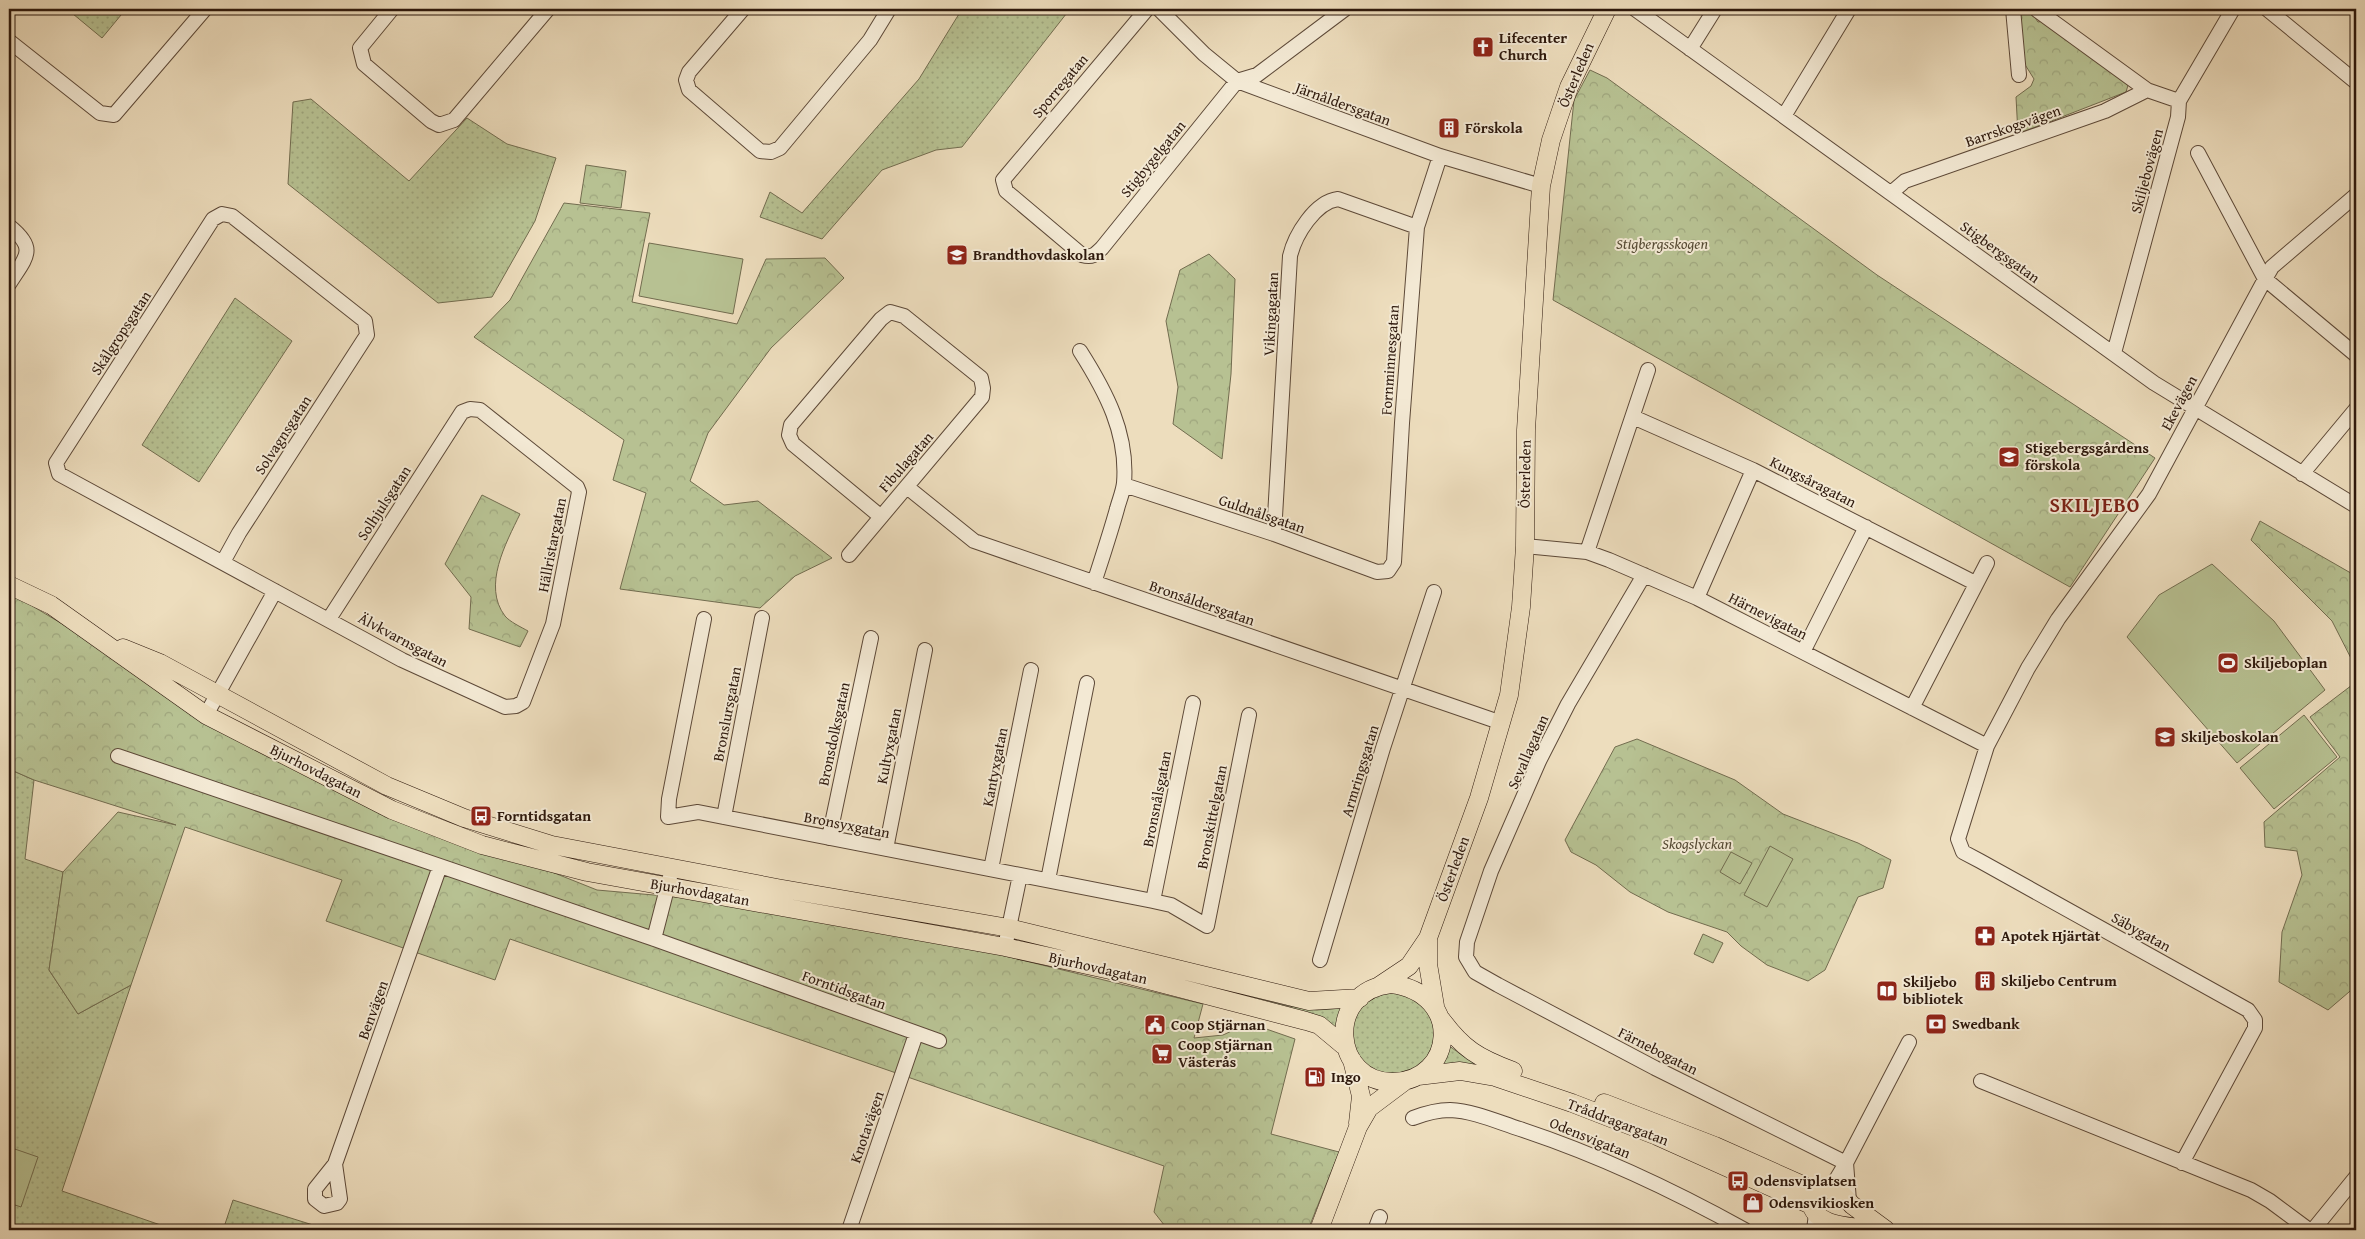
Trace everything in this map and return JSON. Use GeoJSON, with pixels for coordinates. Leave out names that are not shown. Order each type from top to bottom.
{"type":"FeatureCollection","features":[{"type":"Feature","properties":{"kind":"main road","name":"Österleden"},"geometry":{"type":"LineString","coordinates":[[1379,986],[1409,966],[1428,938],[1479,798],[1509,696],[1521,607],[1525,546],[1526,430],[1541,186],[1551,140],[1569,87],[1607,9]]}},
{"type":"Feature","properties":{"kind":"main road","name":"Bjurhovdagatan"},"geometry":{"type":"LineString","coordinates":[[9,585],[51,605],[206,715],[392,810],[482,845],[536,860],[666,886],[1005,947],[1110,970],[1319,1025],[1347,1051]]}},
{"type":"Feature","properties":{"kind":"main road","name":"Bjurhovdagatan"},"geometry":{"type":"LineString","coordinates":[[95,636],[160,663],[350,768],[413,798],[464,818],[552,845],[1009,928],[1309,1001],[1360,998]]}},
{"type":"Feature","properties":{"kind":"main road","name":"Österleden"},"geometry":{"type":"LineString","coordinates":[[1428,938],[1428,964],[1438,1012]]}},
{"type":"Feature","properties":{"kind":"main road"},"geometry":{"type":"LineString","coordinates":[[1110,970],[1115,953]]}},
{"type":"Feature","properties":{"kind":"main road"},"geometry":{"type":"LineString","coordinates":[[1319,1230],[1358,1127],[1369,1108],[1411,1079],[1436,1058],[1442,1047],[1438,1012],[1416,991],[1404,986],[1379,986],[1360,998],[1349,1009],[1344,1022],[1347,1051],[1361,1096],[1358,1127]]}},
{"type":"Feature","properties":{"kind":"main road","name":"Tråddragargatan"},"geometry":{"type":"LineString","coordinates":[[1438,1012],[1456,1040],[1472,1054],[1489,1062],[1652,1120],[1817,1206],[1835,1226],[1872,1230]]}},
{"type":"Feature","properties":{"kind":"main road"},"geometry":{"type":"LineString","coordinates":[[1347,1051],[1358,1067],[1380,1081],[1411,1079]]}},
{"type":"Feature","properties":{"kind":"main road","name":"Tråddragargatan"},"geometry":{"type":"LineString","coordinates":[[1411,1079],[1460,1071],[1494,1076],[1572,1103],[1657,1136],[1817,1206]]}},
{"type":"Feature","properties":{"kind":"main road","name":"Tråddragargatan"},"geometry":{"type":"LineString","coordinates":[[1817,1206],[1840,1192],[1850,1203],[1886,1230]]}},
{"type":"Feature","properties":{"kind":"main road"},"geometry":{"type":"LineString","coordinates":[[1835,1226],[1847,1222],[1852,1215],[1850,1203]]}},
{"type":"Feature","properties":{"kind":"street"},"geometry":{"type":"LineString","coordinates":[[9,42],[100,113],[114,115],[205,9]]}},
{"type":"Feature","properties":{"kind":"street"},"geometry":{"type":"LineString","coordinates":[[392,9],[360,48],[364,64],[438,125],[446,125],[454,120],[548,9]]}},
{"type":"Feature","properties":{"kind":"street"},"geometry":{"type":"LineString","coordinates":[[742,9],[689,72],[687,84],[689,90],[760,151],[768,152],[780,148],[870,40],[890,9]]}},
{"type":"Feature","properties":{"kind":"street","name":"Sporregatan"},"geometry":{"type":"LineString","coordinates":[[1093,256],[1082,255],[1006,191],[1003,180],[1147,9]]}},
{"type":"Feature","properties":{"kind":"street","name":"Järnåldersgatan"},"geometry":{"type":"LineString","coordinates":[[1158,9],[1204,54],[1237,81],[1440,156],[1541,186]]}},
{"type":"Feature","properties":{"kind":"street"},"geometry":{"type":"LineString","coordinates":[[1237,81],[1257,75],[1345,9]]}},
{"type":"Feature","properties":{"kind":"street","name":"Stigbergsgatan"},"geometry":{"type":"LineString","coordinates":[[1635,9],[2194,410],[2356,506]]}},
{"type":"Feature","properties":{"kind":"street"},"geometry":{"type":"LineString","coordinates":[[1690,49],[1715,9]]}},
{"type":"Feature","properties":{"kind":"street"},"geometry":{"type":"LineString","coordinates":[[1784,116],[1849,9]]}},
{"type":"Feature","properties":{"kind":"street"},"geometry":{"type":"LineString","coordinates":[[2013,9],[2019,75]]}},
{"type":"Feature","properties":{"kind":"street","name":"Skiljebovägen"},"geometry":{"type":"LineString","coordinates":[[2114,353],[2178,117],[2179,101],[2233,9]]}},
{"type":"Feature","properties":{"kind":"street"},"geometry":{"type":"LineString","coordinates":[[2267,9],[2356,82]]}},
{"type":"Feature","properties":{"kind":"street"},"geometry":{"type":"LineString","coordinates":[[2037,10],[2147,90],[2179,101]]}},
{"type":"Feature","properties":{"kind":"street","name":"Stigbygelgatan"},"geometry":{"type":"LineString","coordinates":[[1093,256],[1102,248],[1237,81]]}},
{"type":"Feature","properties":{"kind":"street","name":"Barrskogsvägen"},"geometry":{"type":"LineString","coordinates":[[1891,193],[1906,181],[2105,111],[2147,90]]}},
{"type":"Feature","properties":{"kind":"street"},"geometry":{"type":"LineString","coordinates":[[2198,153],[2265,279],[2356,355]]}},
{"type":"Feature","properties":{"kind":"street","name":"Fornminnesgatan"},"geometry":{"type":"LineString","coordinates":[[1389,570],[1394,562],[1416,227],[1440,156]]}},
{"type":"Feature","properties":{"kind":"street","name":"Ekevägen"},"geometry":{"type":"LineString","coordinates":[[1987,746],[2028,668],[2058,620],[2149,494],[2272,267],[2356,195]]}},
{"type":"Feature","properties":{"kind":"street","name":"Vikingagatan"},"geometry":{"type":"LineString","coordinates":[[1274,534],[1290,256],[1296,237],[1322,205],[1330,200],[1338,199],[1416,227]]}},
{"type":"Feature","properties":{"kind":"street","name":"Skålgropsgatan"},"geometry":{"type":"LineString","coordinates":[[57,471],[56,463],[213,219],[219,216],[232,216],[365,321],[366,326]]}},
{"type":"Feature","properties":{"kind":"street"},"geometry":{"type":"LineString","coordinates":[[9,226],[23,237],[28,246],[27,256],[9,284]]}},
{"type":"Feature","properties":{"kind":"street","name":"Fibulagatan"},"geometry":{"type":"LineString","coordinates":[[849,555],[982,397],[981,378],[904,316],[889,313],[881,319],[798,417],[789,432],[793,444],[880,516]]}},
{"type":"Feature","properties":{"kind":"street","name":"Solvagnsgatan"},"geometry":{"type":"LineString","coordinates":[[223,562],[367,335],[366,326]]}},
{"type":"Feature","properties":{"kind":"street"},"geometry":{"type":"LineString","coordinates":[[1080,351],[1102,387],[1116,416],[1121,438],[1124,484],[1094,583]]}},
{"type":"Feature","properties":{"kind":"street"},"geometry":{"type":"LineString","coordinates":[[1587,552],[1648,370]]}},
{"type":"Feature","properties":{"kind":"street","name":"Solhjulsgatan"},"geometry":{"type":"LineString","coordinates":[[329,619],[462,412],[470,408]]}},
{"type":"Feature","properties":{"kind":"street","name":"Hällristargatan"},"geometry":{"type":"LineString","coordinates":[[470,408],[480,410],[577,487],[579,492],[553,624],[523,702],[519,704]]}},
{"type":"Feature","properties":{"kind":"street"},"geometry":{"type":"LineString","coordinates":[[2302,474],[2356,409]]}},
{"type":"Feature","properties":{"kind":"street","name":"Kungsåragatan"},"geometry":{"type":"LineString","coordinates":[[1633,417],[1753,470],[1975,583]]}},
{"type":"Feature","properties":{"kind":"street"},"geometry":{"type":"LineString","coordinates":[[1696,598],[1753,470]]}},
{"type":"Feature","properties":{"kind":"street","name":"Älvkvarnsgatan"},"geometry":{"type":"LineString","coordinates":[[57,471],[402,660],[468,692],[505,707],[519,704]]}},
{"type":"Feature","properties":{"kind":"street","name":"Guldnålsgatan"},"geometry":{"type":"LineString","coordinates":[[1124,484],[1274,534],[1377,572],[1389,570]]}},
{"type":"Feature","properties":{"kind":"street","name":"Bronsåldersgatan"},"geometry":{"type":"LineString","coordinates":[[907,487],[974,541],[1502,723]]}},
{"type":"Feature","properties":{"kind":"street"},"geometry":{"type":"LineString","coordinates":[[1803,652],[1866,527]]}},
{"type":"Feature","properties":{"kind":"street","name":"Härnevigatan"},"geometry":{"type":"LineString","coordinates":[[1525,546],[1587,552],[1644,575],[1696,598],[1987,746]]}},
{"type":"Feature","properties":{"kind":"street"},"geometry":{"type":"LineString","coordinates":[[1912,708],[1987,562]]}},
{"type":"Feature","properties":{"kind":"street","name":"Sevallagatan"},"geometry":{"type":"LineString","coordinates":[[1466,954],[1467,942],[1491,871],[1539,761],[1568,704],[1644,575]]}},
{"type":"Feature","properties":{"kind":"street"},"geometry":{"type":"LineString","coordinates":[[206,715],[275,591]]}},
{"type":"Feature","properties":{"kind":"street","name":"Armringsgatan"},"geometry":{"type":"LineString","coordinates":[[1320,960],[1383,748],[1434,592]]}},
{"type":"Feature","properties":{"kind":"street","name":"Bronslursgatan"},"geometry":{"type":"LineString","coordinates":[[724,817],[762,618]]}},
{"type":"Feature","properties":{"kind":"street","name":"Bronsyxgatan"},"geometry":{"type":"LineString","coordinates":[[704,620],[669,799],[668,817],[698,812],[1153,901],[1172,905],[1207,926]]}},
{"type":"Feature","properties":{"kind":"street","name":"Bronsdolksgatan"},"geometry":{"type":"LineString","coordinates":[[829,838],[871,638]]}},
{"type":"Feature","properties":{"kind":"street","name":"Kultyxgatan"},"geometry":{"type":"LineString","coordinates":[[886,849],[924,650]]}},
{"type":"Feature","properties":{"kind":"street","name":"Kantyxgatan"},"geometry":{"type":"LineString","coordinates":[[991,869],[1031,670]]}},
{"type":"Feature","properties":{"kind":"street"},"geometry":{"type":"LineString","coordinates":[[1048,880],[1087,683]]}},
{"type":"Feature","properties":{"kind":"street","name":"Bronsnålsgatan"},"geometry":{"type":"LineString","coordinates":[[1153,901],[1193,703]]}},
{"type":"Feature","properties":{"kind":"street","name":"Bronskittelgatan"},"geometry":{"type":"LineString","coordinates":[[1207,926],[1249,715]]}},
{"type":"Feature","properties":{"kind":"street","name":"Säbygatan"},"geometry":{"type":"LineString","coordinates":[[1987,746],[1958,839],[1963,852],[2248,1010],[2255,1020],[2255,1028],[2182,1163]]}},
{"type":"Feature","properties":{"kind":"street","name":"Forntidsgatan"},"geometry":{"type":"LineString","coordinates":[[118,756],[654,939],[939,1041]]}},
{"type":"Feature","properties":{"kind":"street","name":"Benvägen"},"geometry":{"type":"LineString","coordinates":[[335,1164],[440,866]]}},
{"type":"Feature","properties":{"kind":"street"},"geometry":{"type":"LineString","coordinates":[[654,939],[672,868]]}},
{"type":"Feature","properties":{"kind":"street"},"geometry":{"type":"LineString","coordinates":[[1005,947],[1020,875]]}},
{"type":"Feature","properties":{"kind":"street","name":"Färnebogatan"},"geometry":{"type":"LineString","coordinates":[[1466,954],[1475,972],[1498,985],[1647,1064],[1846,1163]]}},
{"type":"Feature","properties":{"kind":"street","name":"Knotavägen"},"geometry":{"type":"LineString","coordinates":[[849,1230],[916,1034]]}},
{"type":"Feature","properties":{"kind":"street"},"geometry":{"type":"LineString","coordinates":[[1817,1206],[1846,1163],[1909,1042]]}},
{"type":"Feature","properties":{"kind":"street"},"geometry":{"type":"LineString","coordinates":[[1981,1081],[2251,1190],[2270,1201],[2309,1230]]}},
{"type":"Feature","properties":{"kind":"street","name":"Odensvigatan"},"geometry":{"type":"LineString","coordinates":[[1413,1118],[1430,1111],[1451,1110],[1472,1114],[1547,1138],[1649,1180],[1745,1230]]}},
{"type":"Feature","properties":{"kind":"street"},"geometry":{"type":"LineString","coordinates":[[1846,1163],[1850,1203]]}},
{"type":"Feature","properties":{"kind":"street"},"geometry":{"type":"LineString","coordinates":[[2313,1230],[2356,1177]]}},
{"type":"Feature","properties":{"kind":"street"},"geometry":{"type":"LineString","coordinates":[[1375,1230],[1380,1217]]}},
{"type":"Feature","properties":{"kind":"green space"},"geometry":{"type":"Polygon","coordinates":[[[67,9],[126,9],[102,38],[67,9]]]}},
{"type":"Feature","properties":{"kind":"green space"},"geometry":{"type":"Polygon","coordinates":[[[962,9],[1070,9],[962,147],[936,150],[882,170],[822,239],[760,217],[770,192],[802,213],[919,79],[962,9]]]}},
{"type":"Feature","properties":{"kind":"green space"},"geometry":{"type":"Polygon","coordinates":[[[2020,9],[2034,9],[2032,13],[2038,22],[2049,20],[2129,82],[2126,92],[2018,134],[2016,97],[2031,86],[2034,79],[2024,63],[2020,9]]]}},
{"type":"Feature","properties":{"kind":"green space","name":"Stigbergsskogen"},"geometry":{"type":"Polygon","coordinates":[[[1590,70],[1607,78],[1877,275],[2155,458],[2070,587],[1553,300],[1574,100],[1590,70]]]}},
{"type":"Feature","properties":{"kind":"green space"},"geometry":{"type":"Polygon","coordinates":[[[311,99],[409,181],[467,118],[507,144],[556,158],[535,221],[492,297],[438,303],[288,184],[293,102],[311,99]]]}},
{"type":"Feature","properties":{"kind":"green space"},"geometry":{"type":"Polygon","coordinates":[[[586,165],[626,171],[621,208],[580,203],[586,165]]]}},
{"type":"Feature","properties":{"kind":"green space"},"geometry":{"type":"Polygon","coordinates":[[[564,203],[650,213],[632,302],[737,324],[766,259],[825,258],[844,278],[771,348],[708,433],[690,481],[724,505],[758,501],[832,558],[795,576],[760,608],[620,589],[646,493],[613,480],[624,440],[474,337],[510,300],[564,203]]]}},
{"type":"Feature","properties":{"kind":"green space"},"geometry":{"type":"Polygon","coordinates":[[[649,243],[743,259],[733,314],[639,296],[649,243]]]}},
{"type":"Feature","properties":{"kind":"green space"},"geometry":{"type":"Polygon","coordinates":[[[1209,254],[1235,279],[1231,374],[1222,459],[1173,424],[1178,387],[1166,321],[1180,270],[1209,254]]]}},
{"type":"Feature","properties":{"kind":"green space"},"geometry":{"type":"Polygon","coordinates":[[[235,298],[292,341],[199,482],[142,445],[235,298]]]}},
{"type":"Feature","properties":{"kind":"green space"},"geometry":{"type":"Polygon","coordinates":[[[482,495],[520,514],[503,551],[496,578],[496,591],[498,604],[505,616],[528,631],[520,647],[469,629],[471,597],[445,564],[482,495]]]}},
{"type":"Feature","properties":{"kind":"green space"},"geometry":{"type":"Polygon","coordinates":[[[2260,521],[2356,576],[2356,668],[2332,621],[2251,540],[2260,521]]]}},
{"type":"Feature","properties":{"kind":"green space","name":"Skiljeboplan"},"geometry":{"type":"Polygon","coordinates":[[[2212,564],[2274,621],[2325,690],[2237,763],[2127,637],[2159,595],[2212,564]]]}},
{"type":"Feature","properties":{"kind":"green space"},"geometry":{"type":"Polygon","coordinates":[[[9,592],[324,781],[597,890],[699,899],[976,949],[1203,1004],[1194,1038],[1223,1035],[1249,1023],[1295,1039],[1271,1134],[1339,1152],[1308,1230],[1168,1230],[1154,1212],[1164,1166],[510,939],[495,980],[326,921],[342,880],[185,827],[131,985],[78,1014],[49,970],[63,872],[118,812],[176,825],[34,780],[9,769],[9,592]]]}},
{"type":"Feature","properties":{"kind":"green space"},"geometry":{"type":"Polygon","coordinates":[[[2356,682],[2356,986],[2328,1010],[2279,982],[2282,932],[2302,875],[2297,851],[2265,847],[2264,822],[2340,757],[2310,717],[2356,682]]]}},
{"type":"Feature","properties":{"kind":"green space"},"geometry":{"type":"Polygon","coordinates":[[[2304,715],[2337,757],[2274,809],[2240,768],[2304,715]]]}},
{"type":"Feature","properties":{"kind":"green space","name":"Skogslyckan"},"geometry":{"type":"Polygon","coordinates":[[[1637,739],[1735,780],[1783,814],[1858,843],[1891,860],[1883,888],[1858,897],[1825,970],[1808,981],[1767,965],[1741,946],[1727,932],[1668,912],[1630,892],[1596,865],[1571,852],[1565,840],[1615,747],[1637,739]]]}},
{"type":"Feature","properties":{"kind":"green space"},"geometry":{"type":"Polygon","coordinates":[[[9,769],[34,780],[25,859],[63,872],[49,970],[78,1014],[131,985],[62,1191],[175,1230],[9,1230],[9,769]]]}},
{"type":"Feature","properties":{"kind":"green space"},"geometry":{"type":"Polygon","coordinates":[[[1770,846],[1793,859],[1767,907],[1744,895],[1770,846]]]}},
{"type":"Feature","properties":{"kind":"green space"},"geometry":{"type":"Polygon","coordinates":[[[1731,852],[1752,863],[1740,884],[1720,872],[1731,852]]]}},
{"type":"Feature","properties":{"kind":"green space"},"geometry":{"type":"Polygon","coordinates":[[[1703,934],[1723,943],[1713,963],[1694,954],[1703,934]]]}},
{"type":"Feature","properties":{"kind":"green space"},"geometry":{"type":"Polygon","coordinates":[[[1154,976],[1187,979],[1288,1006],[1317,1010],[1343,1008],[1336,1029],[1154,976]]]}},
{"type":"Feature","properties":{"kind":"green space"},"geometry":{"type":"Polygon","coordinates":[[[1385,993],[1401,993],[1416,1000],[1427,1011],[1434,1026],[1431,1050],[1422,1063],[1401,1075],[1385,1075],[1370,1068],[1359,1057],[1352,1042],[1352,1026],[1359,1011],[1370,1000],[1385,993]]]}},
{"type":"Feature","properties":{"kind":"green space"},"geometry":{"type":"Polygon","coordinates":[[[1448,1045],[1463,1056],[1488,1068],[1440,1065],[1448,1045]]]}},
{"type":"Feature","properties":{"kind":"green space"},"geometry":{"type":"Polygon","coordinates":[[[9,1147],[38,1157],[21,1207],[9,1203],[9,1147]]]}},
{"type":"Feature","properties":{"kind":"green space"},"geometry":{"type":"Polygon","coordinates":[[[233,1200],[313,1225],[311,1230],[223,1230],[233,1200]]]}},
{"type":"Feature","properties":{"kind":"place","name":"Lifecenter Church"},"geometry":{"type":"Point","coordinates":[1483,47]}},
{"type":"Feature","properties":{"kind":"place","name":"Förskola"},"geometry":{"type":"Point","coordinates":[1449,128]}},
{"type":"Feature","properties":{"kind":"place","name":"Brandthovdaskolan"},"geometry":{"type":"Point","coordinates":[957,255]}},
{"type":"Feature","properties":{"kind":"place","name":"Stigebergsgårdens förskola"},"geometry":{"type":"Point","coordinates":[2009,457]}},
{"type":"Feature","properties":{"kind":"place","name":"Skiljeboplan"},"geometry":{"type":"Point","coordinates":[2228,663]}},
{"type":"Feature","properties":{"kind":"place","name":"Skiljeboskolan"},"geometry":{"type":"Point","coordinates":[2165,737]}},
{"type":"Feature","properties":{"kind":"place","name":"Forntidsgatan"},"geometry":{"type":"Point","coordinates":[481,816]}},
{"type":"Feature","properties":{"kind":"place","name":"Apotek Hjärtat"},"geometry":{"type":"Point","coordinates":[1985,936]}},
{"type":"Feature","properties":{"kind":"place","name":"Skiljebo Centrum"},"geometry":{"type":"Point","coordinates":[1985,981]}},
{"type":"Feature","properties":{"kind":"place","name":"Skiljebo bibliotek"},"geometry":{"type":"Point","coordinates":[1887,991]}},
{"type":"Feature","properties":{"kind":"place","name":"Swedbank"},"geometry":{"type":"Point","coordinates":[1936,1024]}},
{"type":"Feature","properties":{"kind":"place","name":"Coop Stjärnan"},"geometry":{"type":"Point","coordinates":[1155,1025]}},
{"type":"Feature","properties":{"kind":"place","name":"Coop Stjärnan Västerås"},"geometry":{"type":"Point","coordinates":[1162,1054]}},
{"type":"Feature","properties":{"kind":"place","name":"Ingo"},"geometry":{"type":"Point","coordinates":[1315,1077]}},
{"type":"Feature","properties":{"kind":"place","name":"Odensviplatsen"},"geometry":{"type":"Point","coordinates":[1738,1181]}},
{"type":"Feature","properties":{"kind":"place","name":"Odensvikiosken"},"geometry":{"type":"Point","coordinates":[1753,1203]}},
{"type":"Feature","properties":{"kind":"district","name":"SKILJEBO"},"geometry":{"type":"Point","coordinates":[2095,505]}}]}
